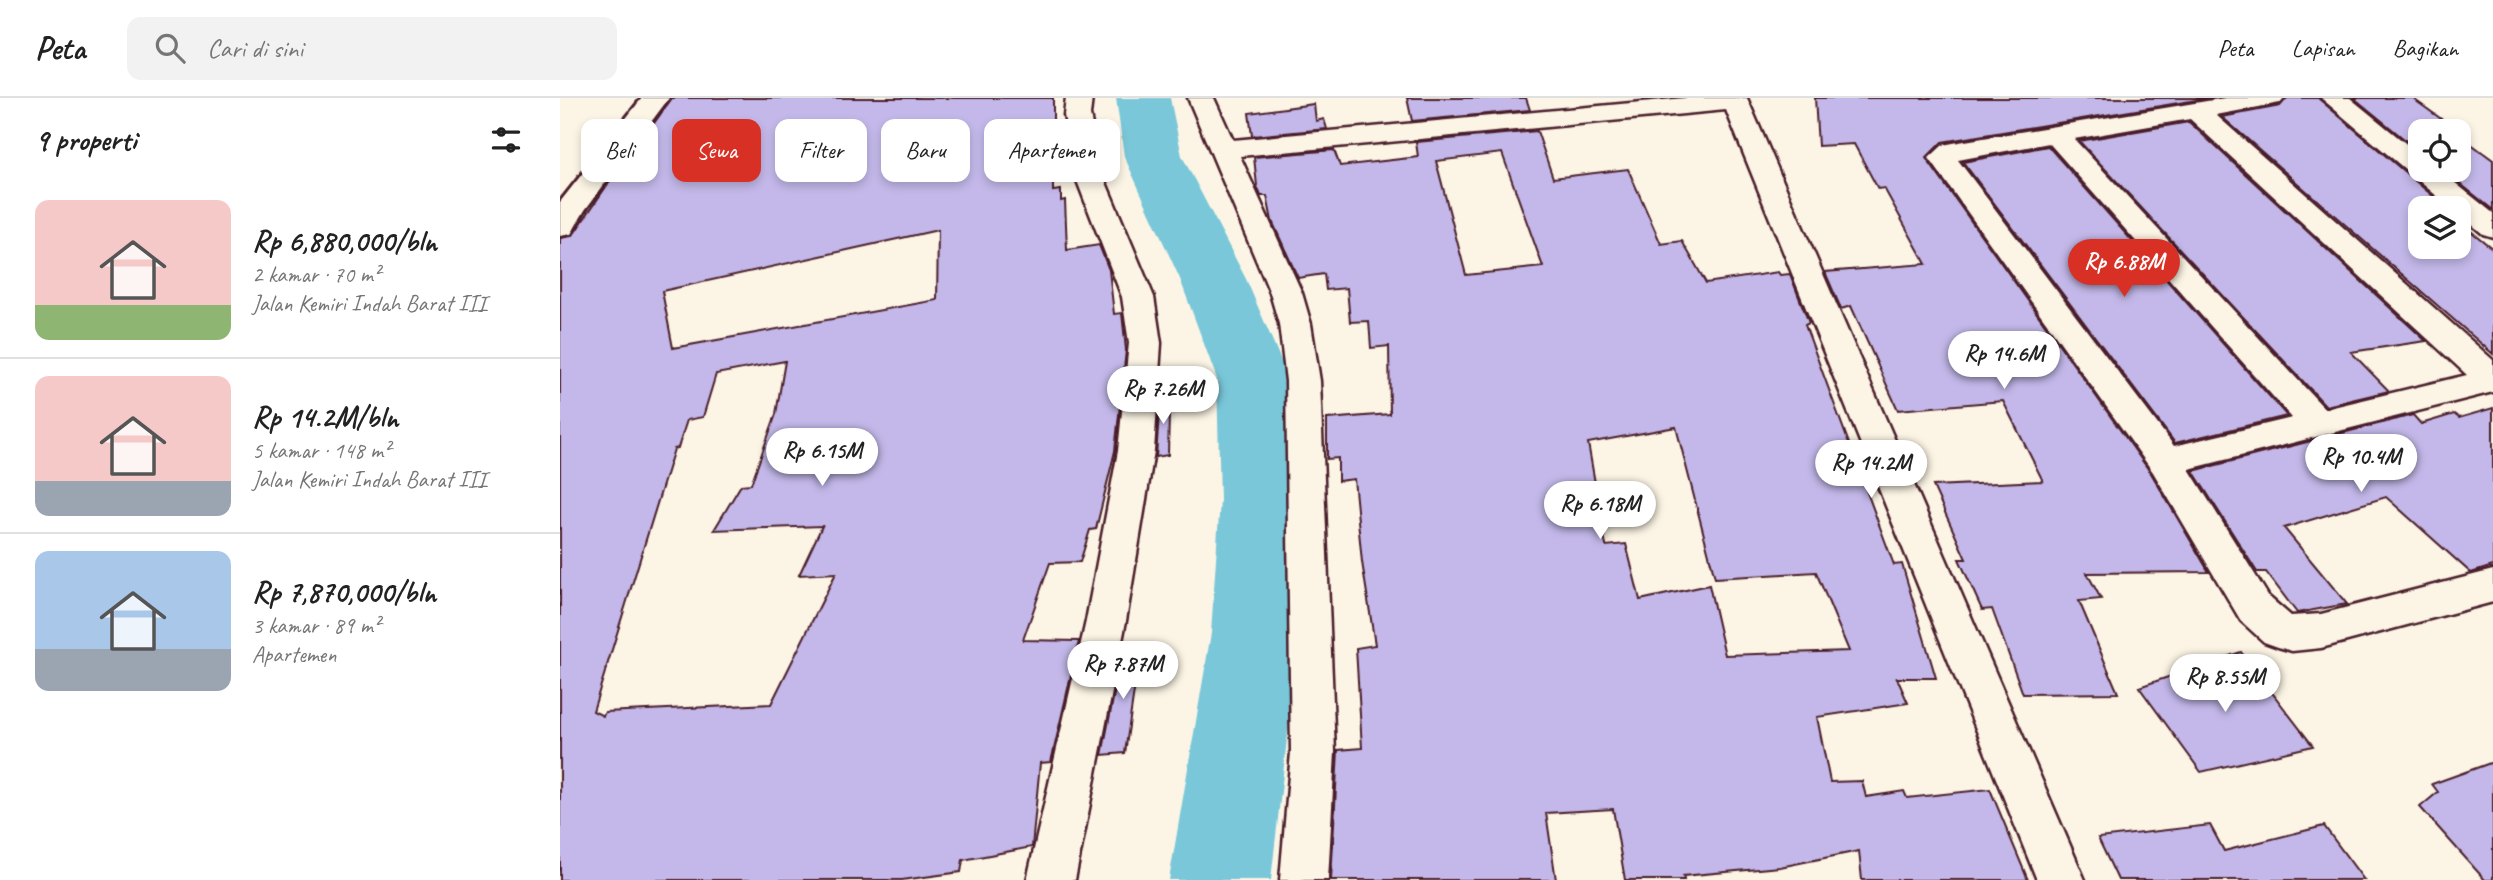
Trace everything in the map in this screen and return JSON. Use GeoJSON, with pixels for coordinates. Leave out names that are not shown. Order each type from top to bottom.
{"type":"FeatureCollection","features":[{"type":"Feature","properties":{"kind":"street"},"geometry":{"type":"LineString","coordinates":[[560,227],[571,208],[656,98]]}},
{"type":"Feature","properties":{"kind":"street"},"geometry":{"type":"LineString","coordinates":[[1051,880],[1106,621],[1136,451],[1145,343],[1138,297],[1088,173],[1077,115],[1079,98]]}},
{"type":"Feature","properties":{"kind":"street"},"geometry":{"type":"LineString","coordinates":[[1202,98],[1286,293],[1295,324],[1303,381],[1313,752],[1304,880]]}},
{"type":"Feature","properties":{"kind":"street"},"geometry":{"type":"LineString","coordinates":[[2270,98],[1953,151],[1943,158],[1949,170],[2166,462],[2255,609],[2278,629],[2292,634],[2320,631],[2493,586]]}},
{"type":"Feature","properties":{"kind":"street"},"geometry":{"type":"LineString","coordinates":[[2334,98],[2408,158]]}},
{"type":"Feature","properties":{"kind":"street"},"geometry":{"type":"LineString","coordinates":[[1223,149],[1735,100],[2061,880]]}},
{"type":"Feature","properties":{"kind":"street"},"geometry":{"type":"LineString","coordinates":[[2196,111],[2493,380]]}},
{"type":"Feature","properties":{"kind":"street"},"geometry":{"type":"LineString","coordinates":[[2055,134],[2318,424]]}},
{"type":"Feature","properties":{"kind":"street"},"geometry":{"type":"LineString","coordinates":[[2437,182],[2493,228]]}},
{"type":"Feature","properties":{"kind":"street"},"geometry":{"type":"LineString","coordinates":[[2166,462],[2493,380]]}},
{"type":"Feature","properties":{"kind":"building"},"geometry":{"type":"Polygon","coordinates":[[[672,98],[1053,98],[1053,119],[984,119],[984,182],[1053,182],[1053,191],[1061,190],[1061,201],[1065,200],[1067,250],[1099,245],[1109,270],[1114,314],[1122,313],[1126,350],[1115,451],[1096,529],[1090,530],[1080,562],[1050,563],[1023,640],[1079,641],[1051,762],[1040,763],[1032,847],[963,860],[961,872],[902,880],[560,880],[560,238],[573,235],[609,182],[658,182],[657,119],[672,98]],[[938,230],[662,291],[673,348],[937,300],[938,230]],[[785,361],[716,374],[703,417],[687,420],[678,448],[674,449],[593,711],[603,716],[605,712],[771,704],[836,573],[799,575],[822,526],[714,530],[741,485],[751,484],[776,414],[785,361]]]}},
{"type":"Feature","properties":{"kind":"building"},"geometry":{"type":"Polygon","coordinates":[[[1407,98],[1526,98],[1530,110],[1412,121],[1407,98]]]}},
{"type":"Feature","properties":{"kind":"building"},"geometry":{"type":"Polygon","coordinates":[[[1815,98],[2209,98],[1942,142],[1926,158],[2151,473],[2209,572],[2087,573],[2101,599],[2079,601],[2118,693],[2023,694],[1992,609],[1982,610],[1959,559],[1966,559],[1933,486],[2043,481],[2003,401],[1898,410],[1851,306],[1841,309],[1825,272],[1926,264],[1884,188],[1878,189],[1854,144],[1818,146],[1815,98]]]}},
{"type":"Feature","properties":{"kind":"building"},"geometry":{"type":"Polygon","coordinates":[[[2287,98],[2318,98],[2408,175],[2408,182],[2417,182],[2433,196],[2408,196],[2408,259],[2471,259],[2471,231],[2493,249],[2493,354],[2222,117],[2280,106],[2287,98]]]}},
{"type":"Feature","properties":{"kind":"building"},"geometry":{"type":"Polygon","coordinates":[[[2354,98],[2412,98],[2441,119],[2408,119],[2408,142],[2354,98]]]}},
{"type":"Feature","properties":{"kind":"building"},"geometry":{"type":"Polygon","coordinates":[[[1314,104],[1316,121],[1324,119],[1327,129],[1252,136],[1249,113],[1314,104]]]}},
{"type":"Feature","properties":{"kind":"building"},"geometry":{"type":"Polygon","coordinates":[[[2189,122],[2426,341],[2351,352],[2389,391],[2326,406],[2079,141],[2189,122]]]}},
{"type":"Feature","properties":{"kind":"building"},"geometry":{"type":"Polygon","coordinates":[[[1537,131],[1553,178],[1628,169],[1661,244],[1682,241],[1706,283],[1778,272],[1780,275],[1790,274],[1809,323],[1805,325],[1894,565],[1902,564],[1936,678],[1897,678],[1908,703],[1817,717],[1830,782],[1862,781],[1866,797],[1904,791],[1907,798],[1990,789],[2028,880],[1862,880],[1859,851],[1780,867],[1683,876],[1684,880],[1625,880],[1613,809],[1546,813],[1556,880],[1331,880],[1338,750],[1362,748],[1356,648],[1375,645],[1362,562],[1354,479],[1338,481],[1338,458],[1327,459],[1327,419],[1390,414],[1389,346],[1371,348],[1369,321],[1350,322],[1347,288],[1326,290],[1324,274],[1298,278],[1272,221],[1267,196],[1261,196],[1257,186],[1254,157],[1334,150],[1340,166],[1418,157],[1416,142],[1537,131]],[[1502,153],[1436,161],[1466,275],[1543,267],[1502,153]],[[1676,427],[1588,443],[1606,546],[1626,544],[1640,600],[1709,585],[1725,655],[1849,651],[1816,572],[1715,578],[1676,427]]]}},
{"type":"Feature","properties":{"kind":"building"},"geometry":{"type":"Polygon","coordinates":[[[2471,144],[2493,160],[2493,210],[2458,182],[2471,182],[2471,144]]]}},
{"type":"Feature","properties":{"kind":"building"},"geometry":{"type":"Polygon","coordinates":[[[2048,146],[2287,416],[2175,443],[1963,162],[2048,146]]]}},
{"type":"Feature","properties":{"kind":"building"},"geometry":{"type":"Polygon","coordinates":[[[1166,382],[1164,414],[1169,413],[1168,455],[1156,457],[1161,383],[1166,382]]]}},
{"type":"Feature","properties":{"kind":"building"},"geometry":{"type":"Polygon","coordinates":[[[2493,408],[2493,566],[2471,573],[2386,497],[2284,528],[2347,604],[2297,613],[2266,572],[2257,572],[2193,471],[2413,415],[2421,424],[2454,414],[2459,418],[2493,408]]]}},
{"type":"Feature","properties":{"kind":"building"},"geometry":{"type":"Polygon","coordinates":[[[1124,643],[1141,643],[1125,753],[1102,755],[1124,643]]]}},
{"type":"Feature","properties":{"kind":"building"},"geometry":{"type":"Polygon","coordinates":[[[2241,652],[2313,746],[2201,772],[2139,687],[2241,652]]]}},
{"type":"Feature","properties":{"kind":"building"},"geometry":{"type":"Polygon","coordinates":[[[2493,762],[2493,880],[2485,880],[2420,807],[2438,792],[2432,784],[2493,762]]]}},
{"type":"Feature","properties":{"kind":"building"},"geometry":{"type":"Polygon","coordinates":[[[2210,825],[2224,851],[2324,826],[2364,880],[2118,880],[2098,838],[2210,825]]]}},
{"type":"Feature","properties":{"kind":"waterway"},"geometry":{"type":"LineString","coordinates":[[1143,98],[1153,156],[1213,279],[1253,379],[1260,500],[1255,633],[1220,880]]}}]}
